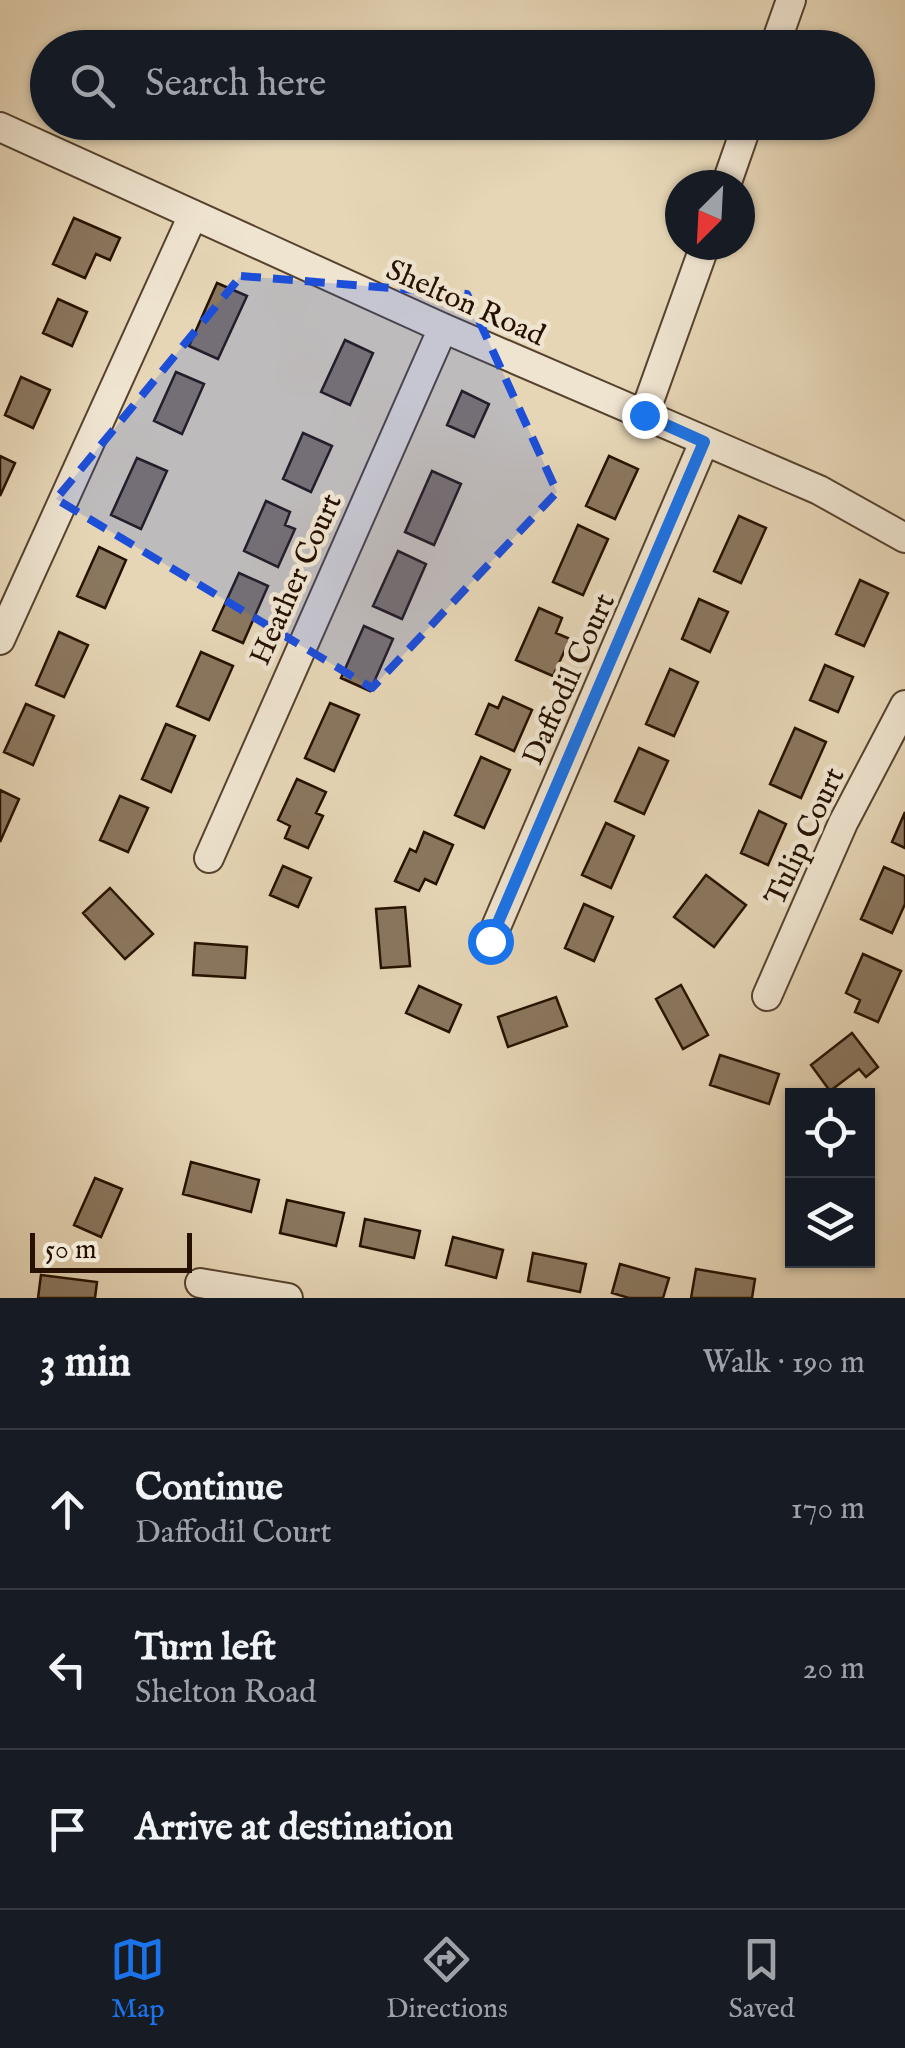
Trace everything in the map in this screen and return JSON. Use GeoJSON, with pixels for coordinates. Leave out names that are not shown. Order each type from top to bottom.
{"type":"FeatureCollection","features":[{"type":"Feature","properties":{"kind":"street"},"geometry":{"type":"LineString","coordinates":[[780,30],[791,0]]}},
{"type":"Feature","properties":{"kind":"street","name":"Shelton Road"},"geometry":{"type":"LineString","coordinates":[[0,127],[442,328],[819,490],[905,538]]}},
{"type":"Feature","properties":{"kind":"street"},"geometry":{"type":"LineString","coordinates":[[731,170],[742,140]]}},
{"type":"Feature","properties":{"kind":"street"},"geometry":{"type":"LineString","coordinates":[[0,640],[193,215]]}},
{"type":"Feature","properties":{"kind":"street"},"geometry":{"type":"LineString","coordinates":[[644,415],[700,260]]}},
{"type":"Feature","properties":{"kind":"street","name":"Heather Court"},"geometry":{"type":"LineString","coordinates":[[209,858],[442,328]]}},
{"type":"Feature","properties":{"kind":"street","name":"Daffodil Court"},"geometry":{"type":"LineString","coordinates":[[490,941],[704,442]]}},
{"type":"Feature","properties":{"kind":"street","name":"Tulip Court"},"geometry":{"type":"LineString","coordinates":[[767,996],[843,823],[905,706]]}},
{"type":"Feature","properties":{"kind":"street"},"geometry":{"type":"LineString","coordinates":[[200,1282],[288,1298]]}},
{"type":"Feature","properties":{"kind":"highlighted area"},"geometry":{"type":"Polygon","coordinates":[[[241,276],[467,294],[557,492],[372,688],[56,499],[241,276]]]}},
{"type":"Feature","properties":{"kind":"building"},"geometry":{"type":"Polygon","coordinates":[[[74,218],[120,238],[110,260],[96,254],[85,278],[53,264],[74,218]]]}},
{"type":"Feature","properties":{"kind":"building"},"geometry":{"type":"Polygon","coordinates":[[[217,283],[247,296],[218,359],[189,346],[217,283]]]}},
{"type":"Feature","properties":{"kind":"building"},"geometry":{"type":"Polygon","coordinates":[[[58,299],[87,312],[72,346],[43,333],[58,299]]]}},
{"type":"Feature","properties":{"kind":"building"},"geometry":{"type":"Polygon","coordinates":[[[345,340],[373,353],[350,405],[321,392],[345,340]]]}},
{"type":"Feature","properties":{"kind":"building"},"geometry":{"type":"Polygon","coordinates":[[[176,372],[204,384],[182,434],[154,421],[176,372]]]}},
{"type":"Feature","properties":{"kind":"building"},"geometry":{"type":"Polygon","coordinates":[[[21,377],[50,390],[33,428],[5,415],[21,377]]]}},
{"type":"Feature","properties":{"kind":"building"},"geometry":{"type":"Polygon","coordinates":[[[462,391],[489,404],[474,437],[447,425],[462,391]]]}},
{"type":"Feature","properties":{"kind":"building"},"geometry":{"type":"Polygon","coordinates":[[[303,433],[332,446],[311,492],[283,479],[303,433]]]}},
{"type":"Feature","properties":{"kind":"building"},"geometry":{"type":"Polygon","coordinates":[[[0,456],[15,463],[0,496],[0,456]]]}},
{"type":"Feature","properties":{"kind":"building"},"geometry":{"type":"Polygon","coordinates":[[[609,456],[638,469],[615,519],[586,506],[609,456]]]}},
{"type":"Feature","properties":{"kind":"building"},"geometry":{"type":"Polygon","coordinates":[[[137,458],[167,471],[141,529],[111,515],[137,458]]]}},
{"type":"Feature","properties":{"kind":"building"},"geometry":{"type":"Polygon","coordinates":[[[432,471],[461,484],[434,545],[405,532],[432,471]]]}},
{"type":"Feature","properties":{"kind":"building"},"geometry":{"type":"Polygon","coordinates":[[[266,501],[290,512],[285,525],[295,529],[278,567],[244,551],[266,501]]]}},
{"type":"Feature","properties":{"kind":"building"},"geometry":{"type":"Polygon","coordinates":[[[739,516],[766,528],[741,583],[714,571],[739,516]]]}},
{"type":"Feature","properties":{"kind":"building"},"geometry":{"type":"Polygon","coordinates":[[[578,525],[608,539],[583,595],[553,582],[578,525]]]}},
{"type":"Feature","properties":{"kind":"building"},"geometry":{"type":"Polygon","coordinates":[[[99,547],[126,560],[105,608],[77,596],[99,547]]]}},
{"type":"Feature","properties":{"kind":"building"},"geometry":{"type":"Polygon","coordinates":[[[398,551],[426,564],[402,619],[373,606],[398,551]]]}},
{"type":"Feature","properties":{"kind":"building"},"geometry":{"type":"Polygon","coordinates":[[[239,573],[268,586],[243,643],[213,630],[239,573]]]}},
{"type":"Feature","properties":{"kind":"building"},"geometry":{"type":"Polygon","coordinates":[[[860,580],[888,593],[864,646],[836,634],[860,580]]]}},
{"type":"Feature","properties":{"kind":"building"},"geometry":{"type":"Polygon","coordinates":[[[699,599],[728,612],[710,652],[682,639],[699,599]]]}},
{"type":"Feature","properties":{"kind":"building"},"geometry":{"type":"Polygon","coordinates":[[[539,608],[562,618],[556,633],[570,639],[553,676],[516,660],[539,608]]]}},
{"type":"Feature","properties":{"kind":"building"},"geometry":{"type":"Polygon","coordinates":[[[364,626],[393,639],[370,691],[341,678],[364,626]]]}},
{"type":"Feature","properties":{"kind":"building"},"geometry":{"type":"Polygon","coordinates":[[[59,632],[88,645],[64,697],[36,685],[59,632]]]}},
{"type":"Feature","properties":{"kind":"building"},"geometry":{"type":"Polygon","coordinates":[[[201,652],[233,666],[209,720],[177,706],[201,652]]]}},
{"type":"Feature","properties":{"kind":"building"},"geometry":{"type":"Polygon","coordinates":[[[825,665],[853,677],[838,712],[810,700],[825,665]]]}},
{"type":"Feature","properties":{"kind":"building"},"geometry":{"type":"Polygon","coordinates":[[[670,669],[698,682],[674,736],[646,724],[670,669]]]}},
{"type":"Feature","properties":{"kind":"building"},"geometry":{"type":"Polygon","coordinates":[[[503,697],[532,710],[514,751],[476,734],[489,704],[498,708],[503,697]]]}},
{"type":"Feature","properties":{"kind":"building"},"geometry":{"type":"Polygon","coordinates":[[[330,703],[359,715],[334,771],[305,758],[330,703]]]}},
{"type":"Feature","properties":{"kind":"building"},"geometry":{"type":"Polygon","coordinates":[[[26,704],[54,716],[33,765],[4,752],[26,704]]]}},
{"type":"Feature","properties":{"kind":"building"},"geometry":{"type":"Polygon","coordinates":[[[166,724],[195,736],[171,792],[142,779],[166,724]]]}},
{"type":"Feature","properties":{"kind":"building"},"geometry":{"type":"Polygon","coordinates":[[[795,728],[826,742],[801,798],[770,784],[795,728]]]}},
{"type":"Feature","properties":{"kind":"building"},"geometry":{"type":"Polygon","coordinates":[[[639,748],[668,761],[644,814],[615,801],[639,748]]]}},
{"type":"Feature","properties":{"kind":"building"},"geometry":{"type":"Polygon","coordinates":[[[481,757],[510,770],[484,828],[455,815],[481,757]]]}},
{"type":"Feature","properties":{"kind":"building"},"geometry":{"type":"Polygon","coordinates":[[[297,779],[326,792],[316,813],[323,816],[308,848],[285,838],[290,826],[278,820],[297,779]]]}},
{"type":"Feature","properties":{"kind":"building"},"geometry":{"type":"Polygon","coordinates":[[[0,790],[19,799],[0,842],[0,790]]]}},
{"type":"Feature","properties":{"kind":"building"},"geometry":{"type":"Polygon","coordinates":[[[120,796],[148,808],[128,852],[100,840],[120,796]]]}},
{"type":"Feature","properties":{"kind":"building"},"geometry":{"type":"Polygon","coordinates":[[[759,811],[786,824],[768,865],[741,853],[759,811]]]}},
{"type":"Feature","properties":{"kind":"building"},"geometry":{"type":"Polygon","coordinates":[[[905,812],[905,848],[892,842],[905,812]]]}},
{"type":"Feature","properties":{"kind":"building"},"geometry":{"type":"Polygon","coordinates":[[[606,823],[634,836],[611,888],[582,875],[606,823]]]}},
{"type":"Feature","properties":{"kind":"building"},"geometry":{"type":"Polygon","coordinates":[[[424,832],[453,845],[436,884],[425,879],[419,891],[395,881],[410,849],[416,852],[424,832]]]}},
{"type":"Feature","properties":{"kind":"building"},"geometry":{"type":"Polygon","coordinates":[[[283,866],[311,878],[298,907],[270,895],[283,866]]]}},
{"type":"Feature","properties":{"kind":"building"},"geometry":{"type":"Polygon","coordinates":[[[884,867],[905,876],[905,904],[892,933],[861,919],[884,867]]]}},
{"type":"Feature","properties":{"kind":"building"},"geometry":{"type":"Polygon","coordinates":[[[706,875],[746,905],[714,947],[674,917],[706,875]]]}},
{"type":"Feature","properties":{"kind":"building"},"geometry":{"type":"Polygon","coordinates":[[[110,888],[153,934],[125,959],[83,913],[110,888]]]}},
{"type":"Feature","properties":{"kind":"building"},"geometry":{"type":"Polygon","coordinates":[[[584,904],[613,917],[594,961],[565,948],[584,904]]]}},
{"type":"Feature","properties":{"kind":"building"},"geometry":{"type":"Polygon","coordinates":[[[405,907],[410,966],[381,968],[376,909],[405,907]]]}},
{"type":"Feature","properties":{"kind":"building"},"geometry":{"type":"Polygon","coordinates":[[[195,943],[247,947],[245,978],[193,975],[195,943]]]}},
{"type":"Feature","properties":{"kind":"building"},"geometry":{"type":"Polygon","coordinates":[[[863,954],[901,971],[878,1022],[855,1012],[860,1000],[846,993],[863,954]]]}},
{"type":"Feature","properties":{"kind":"building"},"geometry":{"type":"Polygon","coordinates":[[[681,985],[708,1035],[683,1049],[656,999],[681,985]]]}},
{"type":"Feature","properties":{"kind":"building"},"geometry":{"type":"Polygon","coordinates":[[[419,986],[461,1005],[449,1032],[406,1013],[419,986]]]}},
{"type":"Feature","properties":{"kind":"building"},"geometry":{"type":"Polygon","coordinates":[[[556,997],[567,1026],[508,1047],[498,1017],[556,997]]]}},
{"type":"Feature","properties":{"kind":"building"},"geometry":{"type":"Polygon","coordinates":[[[852,1033],[878,1067],[866,1077],[859,1069],[834,1088],[828,1088],[811,1065],[852,1033]]]}},
{"type":"Feature","properties":{"kind":"building"},"geometry":{"type":"Polygon","coordinates":[[[720,1055],[779,1074],[769,1104],[710,1085],[720,1055]]]}},
{"type":"Feature","properties":{"kind":"building"},"geometry":{"type":"Polygon","coordinates":[[[191,1162],[259,1180],[251,1212],[183,1194],[191,1162]]]}},
{"type":"Feature","properties":{"kind":"building"},"geometry":{"type":"Polygon","coordinates":[[[95,1178],[122,1189],[101,1237],[74,1225],[95,1178]]]}},
{"type":"Feature","properties":{"kind":"building"},"geometry":{"type":"Polygon","coordinates":[[[287,1200],[344,1213],[336,1246],[280,1233],[287,1200]]]}},
{"type":"Feature","properties":{"kind":"building"},"geometry":{"type":"Polygon","coordinates":[[[365,1219],[420,1231],[414,1258],[360,1246],[365,1219]]]}},
{"type":"Feature","properties":{"kind":"building"},"geometry":{"type":"Polygon","coordinates":[[[453,1237],[503,1250],[496,1278],[446,1265],[453,1237]]]}},
{"type":"Feature","properties":{"kind":"building"},"geometry":{"type":"Polygon","coordinates":[[[533,1253],[586,1264],[580,1292],[528,1281],[533,1253]]]}},
{"type":"Feature","properties":{"kind":"building"},"geometry":{"type":"Polygon","coordinates":[[[620,1264],[669,1278],[663,1298],[629,1298],[612,1293],[620,1264]]]}},
{"type":"Feature","properties":{"kind":"building"},"geometry":{"type":"Polygon","coordinates":[[[696,1269],[755,1279],[752,1298],[691,1298],[696,1269]]]}},
{"type":"Feature","properties":{"kind":"building"},"geometry":{"type":"Polygon","coordinates":[[[41,1275],[97,1282],[95,1298],[38,1298],[41,1275]]]}},
{"type":"Feature","properties":{"kind":"route"},"geometry":{"type":"LineString","coordinates":[[490,941],[704,442],[644,415]]}}]}
